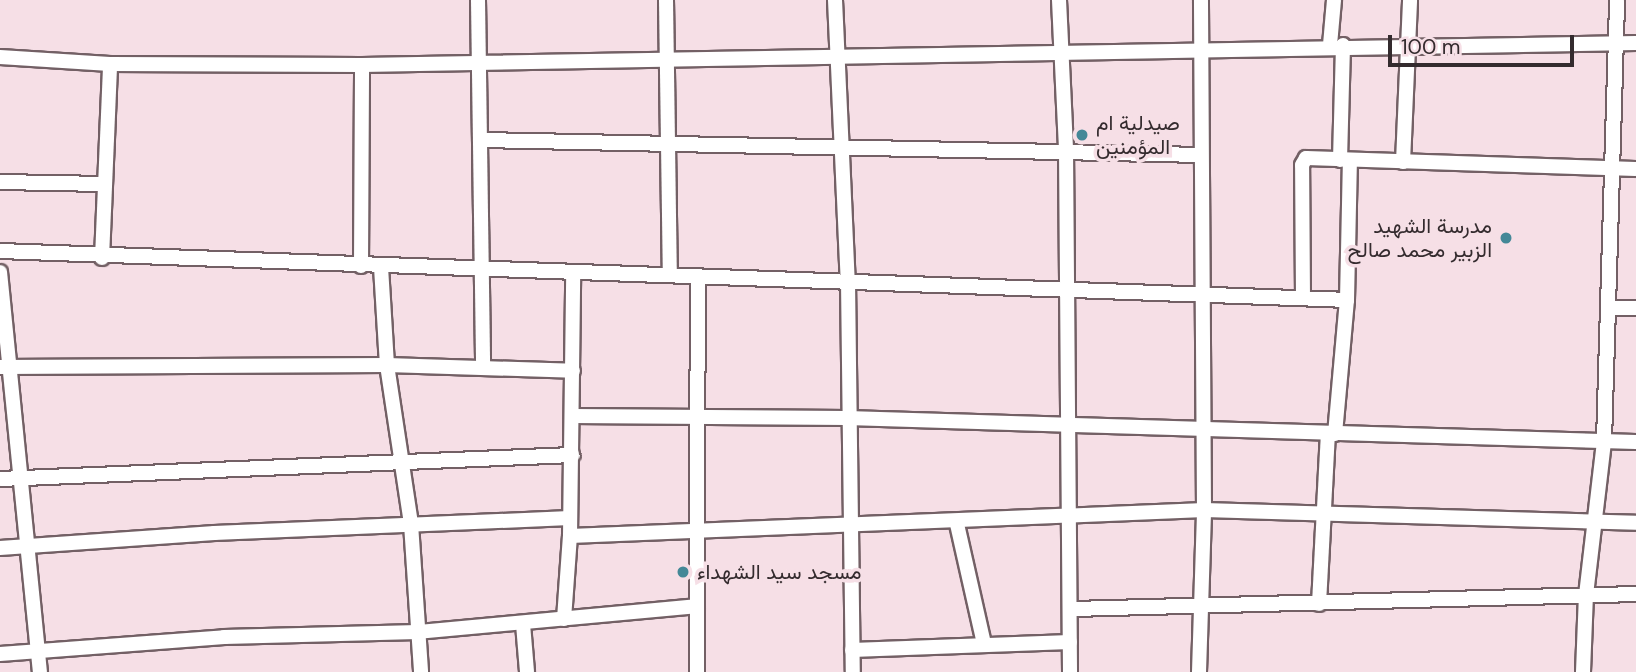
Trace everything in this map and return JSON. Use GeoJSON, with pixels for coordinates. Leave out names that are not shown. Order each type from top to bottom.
{"type":"FeatureCollection","features":[{"type":"Feature","properties":{"kind":"street"},"geometry":{"type":"LineString","coordinates":[[478,0],[483,366]]}},
{"type":"Feature","properties":{"kind":"street"},"geometry":{"type":"LineString","coordinates":[[666,0],[670,59],[670,275]]}},
{"type":"Feature","properties":{"kind":"street"},"geometry":{"type":"LineString","coordinates":[[835,0],[848,281],[847,418],[853,672]]}},
{"type":"Feature","properties":{"kind":"street"},"geometry":{"type":"LineString","coordinates":[[1059,0],[1066,149],[1072,609],[1070,672]]}},
{"type":"Feature","properties":{"kind":"street"},"geometry":{"type":"LineString","coordinates":[[1199,672],[1204,510],[1201,0]]}},
{"type":"Feature","properties":{"kind":"street"},"geometry":{"type":"LineString","coordinates":[[1319,604],[1331,434],[1347,300],[1345,160],[1334,0]]}},
{"type":"Feature","properties":{"kind":"street"},"geometry":{"type":"LineString","coordinates":[[1403,162],[1410,0]]}},
{"type":"Feature","properties":{"kind":"street"},"geometry":{"type":"LineString","coordinates":[[1583,672],[1586,595],[1604,441],[1614,169],[1613,43],[1617,0]]}},
{"type":"Feature","properties":{"kind":"street"},"geometry":{"type":"LineString","coordinates":[[0,57],[110,64],[362,65],[1062,49],[1636,43]]}},
{"type":"Feature","properties":{"kind":"street"},"geometry":{"type":"LineString","coordinates":[[102,258],[110,64]]}},
{"type":"Feature","properties":{"kind":"street"},"geometry":{"type":"LineString","coordinates":[[360,266],[362,65]]}},
{"type":"Feature","properties":{"kind":"street"},"geometry":{"type":"LineString","coordinates":[[481,140],[1066,149],[1201,155]]}},
{"type":"Feature","properties":{"kind":"street"},"geometry":{"type":"LineString","coordinates":[[1303,297],[1303,160],[1636,169]]}},
{"type":"Feature","properties":{"kind":"street"},"geometry":{"type":"LineString","coordinates":[[0,182],[104,184]]}},
{"type":"Feature","properties":{"kind":"street"},"geometry":{"type":"LineString","coordinates":[[0,251],[102,258],[483,272],[670,275],[1068,292],[1203,293],[1347,300]]}},
{"type":"Feature","properties":{"kind":"street"},"geometry":{"type":"LineString","coordinates":[[381,267],[387,365],[404,460],[411,524],[421,672]]}},
{"type":"Feature","properties":{"kind":"street"},"geometry":{"type":"LineString","coordinates":[[0,272],[5,367],[20,478],[40,672]]}},
{"type":"Feature","properties":{"kind":"street"},"geometry":{"type":"LineString","coordinates":[[564,619],[570,536],[573,273]]}},
{"type":"Feature","properties":{"kind":"street"},"geometry":{"type":"LineString","coordinates":[[697,672],[698,278]]}},
{"type":"Feature","properties":{"kind":"street"},"geometry":{"type":"LineString","coordinates":[[1610,308],[1636,308]]}},
{"type":"Feature","properties":{"kind":"street"},"geometry":{"type":"LineString","coordinates":[[5,367],[387,365],[573,371]]}},
{"type":"Feature","properties":{"kind":"street"},"geometry":{"type":"LineString","coordinates":[[572,416],[847,418],[1636,442]]}},
{"type":"Feature","properties":{"kind":"street"},"geometry":{"type":"LineString","coordinates":[[0,479],[572,455]]}},
{"type":"Feature","properties":{"kind":"street"},"geometry":{"type":"LineString","coordinates":[[570,536],[957,524],[1204,510],[1636,523]]}},
{"type":"Feature","properties":{"kind":"street"},"geometry":{"type":"LineString","coordinates":[[0,548],[411,524],[570,518]]}},
{"type":"Feature","properties":{"kind":"street"},"geometry":{"type":"LineString","coordinates":[[957,524],[984,644]]}},
{"type":"Feature","properties":{"kind":"street"},"geometry":{"type":"LineString","coordinates":[[1072,609],[1199,608],[1636,594]]}},
{"type":"Feature","properties":{"kind":"street"},"geometry":{"type":"LineString","coordinates":[[0,654],[224,637],[418,632],[697,606]]}},
{"type":"Feature","properties":{"kind":"street"},"geometry":{"type":"LineString","coordinates":[[523,624],[527,672]]}},
{"type":"Feature","properties":{"kind":"street"},"geometry":{"type":"LineString","coordinates":[[852,650],[1070,642]]}},
{"type":"Feature","properties":{"kind":"place","name":"صيدلية ام المؤمنين"},"geometry":{"type":"Point","coordinates":[1082,135]}},
{"type":"Feature","properties":{"kind":"place","name":"مدرسة الشهيد الزبير محمد صالح"},"geometry":{"type":"Point","coordinates":[1506,238]}},
{"type":"Feature","properties":{"kind":"place","name":"مسجد سيد الشهداء"},"geometry":{"type":"Point","coordinates":[683,572]}}]}
